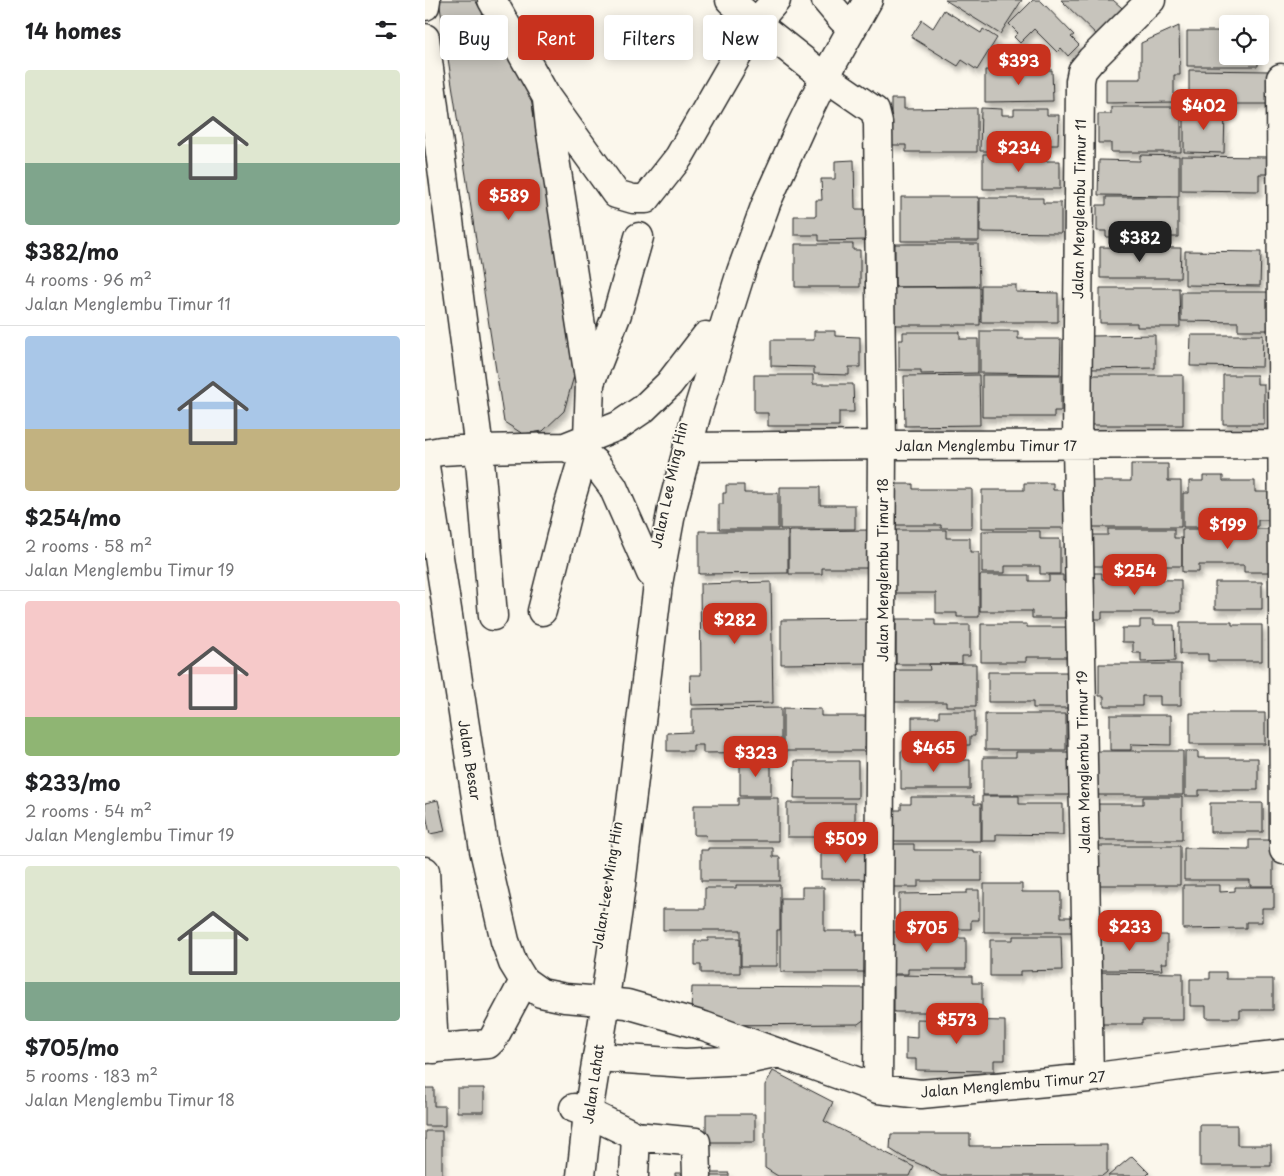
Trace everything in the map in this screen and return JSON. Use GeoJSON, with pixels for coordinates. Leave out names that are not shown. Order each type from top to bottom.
{"type":"FeatureCollection","features":[{"type":"Feature","properties":{"kind":"street"},"geometry":{"type":"LineString","coordinates":[[425,0],[425,6]]}},
{"type":"Feature","properties":{"kind":"street"},"geometry":{"type":"LineString","coordinates":[[492,0],[547,98],[616,194],[633,199],[646,199],[679,157],[735,60]]}},
{"type":"Feature","properties":{"kind":"street","name":"Jalan Menglembu Timur 18"},"geometry":{"type":"LineString","coordinates":[[730,0],[747,15]]}},
{"type":"Feature","properties":{"kind":"street"},"geometry":{"type":"LineString","coordinates":[[763,15],[776,0]]}},
{"type":"Feature","properties":{"kind":"street","name":"Jalan Lee Ming Hin"},"geometry":{"type":"LineString","coordinates":[[601,1001],[615,835],[631,706],[651,573],[674,446],[722,285],[778,143],[820,73],[868,0]]}},
{"type":"Feature","properties":{"kind":"street","name":"Jalan Menglembu Timur 11"},"geometry":{"type":"LineString","coordinates":[[1077,445],[1080,81],[1082,71],[1091,60],[1151,0]]}},
{"type":"Feature","properties":{"kind":"street","name":"Jalan Lee Ming Hin"},"geometry":{"type":"LineString","coordinates":[[601,1001],[618,909],[658,584],[672,508],[696,416],[739,281],[767,201],[789,152],[820,73],[840,6]]}},
{"type":"Feature","properties":{"kind":"street"},"geometry":{"type":"LineString","coordinates":[[425,38],[479,449],[493,616]]}},
{"type":"Feature","properties":{"kind":"street","name":"Jalan Menglembu Timur 18"},"geometry":{"type":"LineString","coordinates":[[777,39],[820,73],[875,111],[879,123],[882,445],[879,1089]]}},
{"type":"Feature","properties":{"kind":"street"},"geometry":{"type":"LineString","coordinates":[[1281,78],[1284,850]]}},
{"type":"Feature","properties":{"kind":"street"},"geometry":{"type":"LineString","coordinates":[[547,98],[551,136],[589,384]]}},
{"type":"Feature","properties":{"kind":"street"},"geometry":{"type":"LineString","coordinates":[[542,611],[568,508],[589,384],[617,314],[639,237]]}},
{"type":"Feature","properties":{"kind":"street"},"geometry":{"type":"LineString","coordinates":[[425,454],[479,449],[579,446],[618,426],[643,409],[669,384],[706,336]]}},
{"type":"Feature","properties":{"kind":"street","name":"Jalan Menglembu Timur 17"},"geometry":{"type":"LineString","coordinates":[[688,447],[1283,444]]}},
{"type":"Feature","properties":{"kind":"street","name":"Jalan Menglembu Timur 19"},"geometry":{"type":"LineString","coordinates":[[1077,445],[1089,1078]]}},
{"type":"Feature","properties":{"kind":"street"},"geometry":{"type":"LineString","coordinates":[[579,446],[613,487],[651,573]]}},
{"type":"Feature","properties":{"kind":"street","name":"Jalan Besar"},"geometry":{"type":"LineString","coordinates":[[425,466],[484,850],[505,941],[513,963],[524,981],[541,993],[565,998],[601,1001]]}},
{"type":"Feature","properties":{"kind":"street"},"geometry":{"type":"LineString","coordinates":[[425,871],[430,1049],[488,1044],[493,1039],[524,981]]}},
{"type":"Feature","properties":{"kind":"street","name":"Jalan Menglembu Timur 27"},"geometry":{"type":"LineString","coordinates":[[601,1001],[627,1004],[704,1026],[879,1089],[921,1094],[1089,1078],[1203,1062],[1284,1054]]}},
{"type":"Feature","properties":{"kind":"street","name":"Jalan Lahat"},"geometry":{"type":"LineString","coordinates":[[563,1176],[597,1057],[601,1001]]}},
{"type":"Feature","properties":{"kind":"street","name":"Jalan Lahat"},"geometry":{"type":"LineString","coordinates":[[581,1176],[581,1110],[601,1001]]}},
{"type":"Feature","properties":{"kind":"street"},"geometry":{"type":"LineString","coordinates":[[685,1063],[704,1026]]}},
{"type":"Feature","properties":{"kind":"street"},"geometry":{"type":"LineString","coordinates":[[597,1057],[685,1063],[746,1060],[779,1053]]}},
{"type":"Feature","properties":{"kind":"street"},"geometry":{"type":"LineString","coordinates":[[581,1110],[636,1136],[696,1142],[697,1176]]}},
{"type":"Feature","properties":{"kind":"street"},"geometry":{"type":"LineString","coordinates":[[634,1176],[636,1136]]}},
{"type":"Feature","properties":{"kind":"building"},"geometry":{"type":"Polygon","coordinates":[[[439,0],[475,0],[484,15],[441,15],[439,0]]]}},
{"type":"Feature","properties":{"kind":"building"},"geometry":{"type":"Polygon","coordinates":[[[945,0],[1022,0],[1000,34],[945,0]]]}},
{"type":"Feature","properties":{"kind":"building"},"geometry":{"type":"Polygon","coordinates":[[[1033,0],[1040,0],[1074,35],[1071,37],[1079,45],[1068,56],[1061,48],[1057,52],[1034,29],[1020,43],[1014,37],[1018,33],[1009,24],[1033,0]]]}},
{"type":"Feature","properties":{"kind":"building"},"geometry":{"type":"Polygon","coordinates":[[[1061,0],[1113,0],[1129,14],[1103,41],[1061,0]]]}},
{"type":"Feature","properties":{"kind":"building"},"geometry":{"type":"Polygon","coordinates":[[[944,10],[981,33],[983,29],[997,38],[977,70],[962,60],[958,66],[911,37],[922,20],[933,28],[944,10]]]}},
{"type":"Feature","properties":{"kind":"building"},"geometry":{"type":"Polygon","coordinates":[[[1179,26],[1180,75],[1174,75],[1174,102],[1106,103],[1106,79],[1141,79],[1141,43],[1179,26]]]}},
{"type":"Feature","properties":{"kind":"building"},"geometry":{"type":"Polygon","coordinates":[[[1187,31],[1219,31],[1219,65],[1258,65],[1258,66],[1187,66],[1187,31]]]}},
{"type":"Feature","properties":{"kind":"building"},"geometry":{"type":"Polygon","coordinates":[[[508,54],[530,90],[574,376],[564,411],[543,431],[523,434],[504,422],[448,60],[508,60],[508,54]]]}},
{"type":"Feature","properties":{"kind":"building"},"geometry":{"type":"Polygon","coordinates":[[[985,70],[1052,70],[1053,101],[985,102],[985,70]]]}},
{"type":"Feature","properties":{"kind":"building"},"geometry":{"type":"Polygon","coordinates":[[[1189,70],[1271,71],[1271,104],[1189,104],[1189,70]]]}},
{"type":"Feature","properties":{"kind":"building"},"geometry":{"type":"Polygon","coordinates":[[[891,99],[904,99],[904,109],[977,108],[977,152],[906,152],[906,145],[891,145],[891,99]]]}},
{"type":"Feature","properties":{"kind":"building"},"geometry":{"type":"Polygon","coordinates":[[[1111,107],[1181,107],[1181,152],[1111,152],[1111,143],[1098,143],[1098,114],[1111,114],[1111,107]]]}},
{"type":"Feature","properties":{"kind":"building"},"geometry":{"type":"Polygon","coordinates":[[[981,108],[1002,109],[1002,115],[1014,115],[1014,109],[1047,109],[1047,115],[1059,115],[1058,145],[1047,145],[1047,152],[1016,152],[1016,145],[1006,145],[1006,151],[980,151],[981,108]]]}},
{"type":"Feature","properties":{"kind":"building"},"geometry":{"type":"Polygon","coordinates":[[[1184,109],[1225,110],[1224,153],[1184,152],[1184,109]]]}},
{"type":"Feature","properties":{"kind":"building"},"geometry":{"type":"Polygon","coordinates":[[[983,154],[1018,154],[1018,161],[1060,161],[1060,189],[983,189],[983,154]]]}},
{"type":"Feature","properties":{"kind":"building"},"geometry":{"type":"Polygon","coordinates":[[[1140,155],[1179,156],[1179,196],[1098,195],[1099,160],[1140,161],[1140,155]]]}},
{"type":"Feature","properties":{"kind":"building"},"geometry":{"type":"Polygon","coordinates":[[[1181,156],[1270,157],[1270,174],[1259,174],[1259,191],[1181,190],[1181,156]]]}},
{"type":"Feature","properties":{"kind":"building"},"geometry":{"type":"Polygon","coordinates":[[[854,160],[855,209],[866,209],[866,240],[819,241],[819,235],[794,235],[794,216],[816,216],[816,200],[822,200],[821,179],[835,179],[835,161],[854,160]]]}},
{"type":"Feature","properties":{"kind":"building"},"geometry":{"type":"Polygon","coordinates":[[[901,197],[979,197],[979,241],[901,241],[901,197]]]}},
{"type":"Feature","properties":{"kind":"building"},"geometry":{"type":"Polygon","coordinates":[[[1106,197],[1178,197],[1178,237],[1106,237],[1106,231],[1097,231],[1097,205],[1106,205],[1106,197]]]}},
{"type":"Feature","properties":{"kind":"building"},"geometry":{"type":"Polygon","coordinates":[[[980,198],[1043,198],[1043,203],[1061,203],[1061,233],[980,232],[980,198]]]}},
{"type":"Feature","properties":{"kind":"building"},"geometry":{"type":"Polygon","coordinates":[[[795,244],[853,244],[853,250],[860,250],[860,287],[795,287],[795,244]]]}},
{"type":"Feature","properties":{"kind":"building"},"geometry":{"type":"Polygon","coordinates":[[[895,244],[978,244],[979,286],[895,287],[895,244]]]}},
{"type":"Feature","properties":{"kind":"building"},"geometry":{"type":"Polygon","coordinates":[[[1100,247],[1181,248],[1180,278],[1100,278],[1100,247]]]}},
{"type":"Feature","properties":{"kind":"building"},"geometry":{"type":"Polygon","coordinates":[[[1185,251],[1261,252],[1260,286],[1185,285],[1185,251]]]}},
{"type":"Feature","properties":{"kind":"building"},"geometry":{"type":"Polygon","coordinates":[[[981,285],[1016,285],[1016,292],[1058,293],[1058,322],[981,322],[981,285]]]}},
{"type":"Feature","properties":{"kind":"building"},"geometry":{"type":"Polygon","coordinates":[[[891,287],[980,287],[980,325],[891,325],[891,287]]]}},
{"type":"Feature","properties":{"kind":"building"},"geometry":{"type":"Polygon","coordinates":[[[1100,288],[1179,288],[1180,327],[1137,327],[1137,323],[1100,323],[1100,288]]]}},
{"type":"Feature","properties":{"kind":"building"},"geometry":{"type":"Polygon","coordinates":[[[1181,292],[1270,292],[1270,330],[1238,330],[1238,322],[1181,321],[1181,292]]]}},
{"type":"Feature","properties":{"kind":"building"},"geometry":{"type":"Polygon","coordinates":[[[814,331],[835,331],[835,336],[860,337],[860,367],[849,367],[849,375],[814,374],[814,367],[771,366],[771,340],[814,340],[814,331]]]}},
{"type":"Feature","properties":{"kind":"building"},"geometry":{"type":"Polygon","coordinates":[[[980,331],[1018,331],[1018,339],[1061,339],[1060,374],[980,373],[980,331]]]}},
{"type":"Feature","properties":{"kind":"building"},"geometry":{"type":"Polygon","coordinates":[[[903,332],[960,332],[960,339],[978,339],[978,373],[921,374],[921,370],[899,370],[899,340],[903,340],[903,332]]]}},
{"type":"Feature","properties":{"kind":"building"},"geometry":{"type":"Polygon","coordinates":[[[1155,335],[1155,368],[1091,369],[1091,336],[1155,335]]]}},
{"type":"Feature","properties":{"kind":"building"},"geometry":{"type":"Polygon","coordinates":[[[1191,335],[1263,335],[1262,367],[1190,366],[1191,335]]]}},
{"type":"Feature","properties":{"kind":"building"},"geometry":{"type":"Polygon","coordinates":[[[754,375],[813,375],[813,384],[853,384],[854,412],[839,412],[839,426],[768,426],[768,413],[754,413],[754,375]]]}},
{"type":"Feature","properties":{"kind":"building"},"geometry":{"type":"Polygon","coordinates":[[[979,375],[980,425],[905,426],[904,376],[979,375]]]}},
{"type":"Feature","properties":{"kind":"building"},"geometry":{"type":"Polygon","coordinates":[[[982,375],[1061,375],[1061,411],[1054,411],[1054,417],[982,417],[982,375]]]}},
{"type":"Feature","properties":{"kind":"building"},"geometry":{"type":"Polygon","coordinates":[[[1091,375],[1183,375],[1183,425],[1091,425],[1091,375]]]}},
{"type":"Feature","properties":{"kind":"building"},"geometry":{"type":"Polygon","coordinates":[[[1223,375],[1257,375],[1257,384],[1264,384],[1264,424],[1223,424],[1223,375]]]}},
{"type":"Feature","properties":{"kind":"building"},"geometry":{"type":"Polygon","coordinates":[[[1131,464],[1168,464],[1168,481],[1181,481],[1181,527],[1090,527],[1090,481],[1131,481],[1131,464]]]}},
{"type":"Feature","properties":{"kind":"building"},"geometry":{"type":"Polygon","coordinates":[[[1203,476],[1223,476],[1223,481],[1255,481],[1255,492],[1272,492],[1272,520],[1258,520],[1258,527],[1183,527],[1183,493],[1189,493],[1189,481],[1203,481],[1203,476]]]}},
{"type":"Feature","properties":{"kind":"building"},"geometry":{"type":"Polygon","coordinates":[[[1024,483],[1053,483],[1053,490],[1070,490],[1070,528],[982,528],[982,490],[1024,490],[1024,483]]]}},
{"type":"Feature","properties":{"kind":"building"},"geometry":{"type":"Polygon","coordinates":[[[891,484],[913,484],[913,489],[972,489],[972,528],[941,528],[941,525],[891,525],[891,484]]]}},
{"type":"Feature","properties":{"kind":"building"},"geometry":{"type":"Polygon","coordinates":[[[726,485],[744,485],[744,493],[778,493],[778,529],[719,529],[719,504],[723,504],[723,493],[726,493],[726,485]]]}},
{"type":"Feature","properties":{"kind":"building"},"geometry":{"type":"Polygon","coordinates":[[[780,487],[820,487],[820,505],[855,505],[855,529],[780,529],[780,487]]]}},
{"type":"Feature","properties":{"kind":"building"},"geometry":{"type":"Polygon","coordinates":[[[1108,529],[1174,529],[1174,538],[1182,538],[1182,566],[1093,566],[1093,535],[1108,535],[1108,529]]]}},
{"type":"Feature","properties":{"kind":"building"},"geometry":{"type":"Polygon","coordinates":[[[1182,529],[1218,529],[1218,537],[1243,537],[1243,529],[1273,529],[1273,572],[1244,572],[1244,565],[1199,565],[1199,572],[1182,572],[1182,529]]]}},
{"type":"Feature","properties":{"kind":"building"},"geometry":{"type":"Polygon","coordinates":[[[868,530],[869,568],[822,568],[822,574],[789,574],[789,531],[868,530]]]}},
{"type":"Feature","properties":{"kind":"building"},"geometry":{"type":"Polygon","coordinates":[[[891,530],[946,530],[946,538],[970,538],[970,552],[979,552],[979,617],[957,617],[957,613],[936,613],[936,593],[891,593],[891,530]]]}},
{"type":"Feature","properties":{"kind":"building"},"geometry":{"type":"Polygon","coordinates":[[[699,531],[788,531],[788,573],[699,574],[699,531]]]}},
{"type":"Feature","properties":{"kind":"building"},"geometry":{"type":"Polygon","coordinates":[[[982,531],[1040,531],[1040,539],[1060,539],[1060,574],[1040,574],[1040,566],[1005,566],[1005,573],[982,573],[982,531]]]}},
{"type":"Feature","properties":{"kind":"building"},"geometry":{"type":"Polygon","coordinates":[[[1093,573],[1102,573],[1102,579],[1181,580],[1181,612],[1102,612],[1102,619],[1093,619],[1093,573]]]}},
{"type":"Feature","properties":{"kind":"building"},"geometry":{"type":"Polygon","coordinates":[[[980,575],[1029,575],[1029,581],[1049,581],[1049,575],[1063,575],[1063,581],[1072,581],[1072,611],[1065,611],[1065,618],[1032,618],[1032,611],[980,611],[980,575]]]}},
{"type":"Feature","properties":{"kind":"building"},"geometry":{"type":"Polygon","coordinates":[[[771,582],[773,703],[691,705],[690,675],[701,675],[700,584],[771,582]]]}},
{"type":"Feature","properties":{"kind":"building"},"geometry":{"type":"Polygon","coordinates":[[[1215,582],[1262,582],[1262,609],[1215,609],[1215,582]]]}},
{"type":"Feature","properties":{"kind":"building"},"geometry":{"type":"Polygon","coordinates":[[[873,619],[873,663],[781,664],[781,620],[873,619]]]}},
{"type":"Feature","properties":{"kind":"building"},"geometry":{"type":"Polygon","coordinates":[[[896,619],[935,619],[935,625],[970,625],[970,656],[962,656],[962,664],[896,664],[896,619]]]}},
{"type":"Feature","properties":{"kind":"building"},"geometry":{"type":"Polygon","coordinates":[[[1140,620],[1153,620],[1153,625],[1174,625],[1175,661],[1141,662],[1141,653],[1133,653],[1133,642],[1122,642],[1122,628],[1140,628],[1140,620]]]}},
{"type":"Feature","properties":{"kind":"building"},"geometry":{"type":"Polygon","coordinates":[[[1180,622],[1232,622],[1232,625],[1262,625],[1262,661],[1208,661],[1208,654],[1180,654],[1180,622]]]}},
{"type":"Feature","properties":{"kind":"building"},"geometry":{"type":"Polygon","coordinates":[[[981,624],[1027,624],[1027,627],[1068,627],[1068,657],[1026,657],[1026,662],[981,662],[981,624]]]}},
{"type":"Feature","properties":{"kind":"building"},"geometry":{"type":"Polygon","coordinates":[[[929,664],[976,664],[976,706],[946,706],[946,702],[895,702],[895,670],[930,670],[929,664]]]}},
{"type":"Feature","properties":{"kind":"building"},"geometry":{"type":"Polygon","coordinates":[[[1099,664],[1181,664],[1181,705],[1160,705],[1160,696],[1142,696],[1142,706],[1104,706],[1104,696],[1099,696],[1099,664]]]}},
{"type":"Feature","properties":{"kind":"building"},"geometry":{"type":"Polygon","coordinates":[[[988,672],[1071,672],[1071,708],[1033,708],[1033,702],[988,702],[988,672]]]}},
{"type":"Feature","properties":{"kind":"building"},"geometry":{"type":"Polygon","coordinates":[[[781,708],[781,752],[703,753],[703,745],[693,745],[693,751],[667,751],[667,733],[692,732],[692,709],[781,708]]]}},
{"type":"Feature","properties":{"kind":"building"},"geometry":{"type":"Polygon","coordinates":[[[783,708],[821,709],[821,716],[871,716],[871,747],[865,747],[865,751],[783,751],[783,708]]]}},
{"type":"Feature","properties":{"kind":"building"},"geometry":{"type":"Polygon","coordinates":[[[939,711],[975,711],[975,736],[970,736],[970,745],[912,745],[912,717],[939,717],[939,711]]]}},
{"type":"Feature","properties":{"kind":"building"},"geometry":{"type":"Polygon","coordinates":[[[1190,713],[1265,713],[1265,744],[1190,744],[1190,713]]]}},
{"type":"Feature","properties":{"kind":"building"},"geometry":{"type":"Polygon","coordinates":[[[985,714],[1066,714],[1066,750],[985,750],[985,714]]]}},
{"type":"Feature","properties":{"kind":"building"},"geometry":{"type":"Polygon","coordinates":[[[1110,715],[1171,715],[1171,745],[1131,744],[1131,750],[1110,750],[1110,715]]]}},
{"type":"Feature","properties":{"kind":"building"},"geometry":{"type":"Polygon","coordinates":[[[901,751],[916,751],[916,760],[970,760],[970,789],[901,789],[901,751]]]}},
{"type":"Feature","properties":{"kind":"building"},"geometry":{"type":"Polygon","coordinates":[[[1093,751],[1183,751],[1183,795],[1093,795],[1093,751]]]}},
{"type":"Feature","properties":{"kind":"building"},"geometry":{"type":"Polygon","coordinates":[[[1185,751],[1198,751],[1198,758],[1258,758],[1258,790],[1199,790],[1199,796],[1185,796],[1185,751]]]}},
{"type":"Feature","properties":{"kind":"building"},"geometry":{"type":"Polygon","coordinates":[[[1016,752],[1071,752],[1071,795],[983,795],[983,757],[1016,757],[1016,752]]]}},
{"type":"Feature","properties":{"kind":"building"},"geometry":{"type":"Polygon","coordinates":[[[740,761],[771,761],[771,796],[740,796],[740,761]]]}},
{"type":"Feature","properties":{"kind":"building"},"geometry":{"type":"Polygon","coordinates":[[[795,761],[858,761],[858,798],[794,798],[795,761]]]}},
{"type":"Feature","properties":{"kind":"building"},"geometry":{"type":"Polygon","coordinates":[[[982,796],[1019,796],[1019,804],[1063,804],[1063,835],[996,834],[996,841],[982,841],[982,796]]]}},
{"type":"Feature","properties":{"kind":"building"},"geometry":{"type":"Polygon","coordinates":[[[911,797],[974,797],[974,804],[981,804],[981,841],[892,841],[892,810],[901,810],[901,804],[911,804],[911,797]]]}},
{"type":"Feature","properties":{"kind":"building"},"geometry":{"type":"Polygon","coordinates":[[[1143,797],[1182,797],[1182,840],[1093,840],[1093,804],[1143,804],[1143,797]]]}},
{"type":"Feature","properties":{"kind":"building"},"geometry":{"type":"Polygon","coordinates":[[[738,798],[778,798],[778,841],[707,841],[706,835],[694,835],[694,805],[738,805],[738,798]]]}},
{"type":"Feature","properties":{"kind":"building"},"geometry":{"type":"Polygon","coordinates":[[[438,800],[445,831],[430,834],[425,803],[438,800]]]}},
{"type":"Feature","properties":{"kind":"building"},"geometry":{"type":"Polygon","coordinates":[[[787,803],[855,803],[855,837],[787,837],[787,803]]]}},
{"type":"Feature","properties":{"kind":"building"},"geometry":{"type":"Polygon","coordinates":[[[1210,803],[1263,803],[1263,832],[1210,832],[1210,803]]]}},
{"type":"Feature","properties":{"kind":"building"},"geometry":{"type":"Polygon","coordinates":[[[1249,840],[1273,840],[1273,886],[1250,886],[1250,880],[1184,880],[1184,848],[1249,849],[1249,840]]]}},
{"type":"Feature","properties":{"kind":"building"},"geometry":{"type":"Polygon","coordinates":[[[890,844],[914,844],[914,850],[973,850],[973,852],[982,852],[982,881],[918,881],[918,887],[890,887],[890,844]]]}},
{"type":"Feature","properties":{"kind":"building"},"geometry":{"type":"Polygon","coordinates":[[[1094,846],[1180,846],[1180,885],[1094,885],[1094,846]]]}},
{"type":"Feature","properties":{"kind":"building"},"geometry":{"type":"Polygon","coordinates":[[[708,848],[773,848],[773,857],[780,857],[780,881],[701,881],[701,850],[708,850],[708,848]]]}},
{"type":"Feature","properties":{"kind":"building"},"geometry":{"type":"Polygon","coordinates":[[[821,848],[871,848],[871,879],[821,879],[821,848]]]}},
{"type":"Feature","properties":{"kind":"building"},"geometry":{"type":"Polygon","coordinates":[[[984,884],[1022,884],[1022,892],[1061,892],[1061,917],[1073,917],[1073,932],[984,932],[984,884]]]}},
{"type":"Feature","properties":{"kind":"building"},"geometry":{"type":"Polygon","coordinates":[[[736,885],[780,885],[780,930],[777,930],[777,966],[741,966],[741,930],[663,930],[663,909],[705,909],[705,888],[736,888],[736,885]]]}},
{"type":"Feature","properties":{"kind":"building"},"geometry":{"type":"Polygon","coordinates":[[[1183,885],[1220,885],[1220,892],[1235,891],[1235,887],[1274,887],[1274,908],[1262,908],[1262,922],[1246,922],[1246,928],[1183,929],[1183,885]]]}},
{"type":"Feature","properties":{"kind":"building"},"geometry":{"type":"Polygon","coordinates":[[[802,887],[824,887],[824,931],[857,931],[857,935],[871,935],[871,972],[781,972],[781,898],[802,898],[802,887]]]}},
{"type":"Feature","properties":{"kind":"building"},"geometry":{"type":"Polygon","coordinates":[[[967,890],[979,890],[979,920],[971,920],[971,929],[906,929],[906,920],[899,920],[899,894],[967,893],[967,890]]]}},
{"type":"Feature","properties":{"kind":"building"},"geometry":{"type":"Polygon","coordinates":[[[1095,930],[1107,930],[1107,935],[1167,935],[1167,963],[1161,963],[1162,970],[1095,970],[1095,930]]]}},
{"type":"Feature","properties":{"kind":"building"},"geometry":{"type":"Polygon","coordinates":[[[892,932],[907,932],[907,938],[966,938],[966,969],[908,969],[908,974],[892,974],[892,932]]]}},
{"type":"Feature","properties":{"kind":"building"},"geometry":{"type":"Polygon","coordinates":[[[1013,936],[1061,936],[1062,970],[1020,971],[1020,976],[990,976],[990,940],[1013,940],[1013,936]]]}},
{"type":"Feature","properties":{"kind":"building"},"geometry":{"type":"Polygon","coordinates":[[[708,938],[740,938],[740,973],[701,973],[701,965],[695,965],[695,941],[708,941],[708,938]]]}},
{"type":"Feature","properties":{"kind":"building"},"geometry":{"type":"Polygon","coordinates":[[[1094,972],[1183,973],[1183,1020],[1142,1020],[1142,1024],[1094,1024],[1094,972]]]}},
{"type":"Feature","properties":{"kind":"building"},"geometry":{"type":"Polygon","coordinates":[[[1210,972],[1226,972],[1226,979],[1273,979],[1273,1010],[1240,1010],[1240,1018],[1206,1018],[1206,1006],[1190,1006],[1190,979],[1210,979],[1210,972]]]}},
{"type":"Feature","properties":{"kind":"building"},"geometry":{"type":"Polygon","coordinates":[[[894,975],[972,976],[972,983],[982,983],[982,1016],[935,1016],[935,1012],[894,1012],[894,975]]]}},
{"type":"Feature","properties":{"kind":"building"},"geometry":{"type":"Polygon","coordinates":[[[692,987],[865,988],[866,1018],[858,1024],[707,1025],[691,1012],[692,987]]]}},
{"type":"Feature","properties":{"kind":"building"},"geometry":{"type":"Polygon","coordinates":[[[917,1019],[1005,1021],[1005,1060],[994,1060],[994,1071],[916,1070],[916,1059],[906,1059],[906,1037],[917,1038],[917,1019]]]}},
{"type":"Feature","properties":{"kind":"building"},"geometry":{"type":"Polygon","coordinates":[[[773,1071],[833,1102],[824,1121],[914,1167],[910,1176],[778,1176],[765,1168],[765,1085],[773,1071]]]}},
{"type":"Feature","properties":{"kind":"building"},"geometry":{"type":"Polygon","coordinates":[[[425,1088],[434,1088],[434,1106],[445,1106],[445,1126],[425,1126],[425,1088]]]}},
{"type":"Feature","properties":{"kind":"building"},"geometry":{"type":"Polygon","coordinates":[[[457,1088],[484,1088],[484,1112],[457,1112],[457,1088]]]}},
{"type":"Feature","properties":{"kind":"building"},"geometry":{"type":"Polygon","coordinates":[[[706,1114],[755,1114],[755,1142],[706,1142],[706,1114]]]}},
{"type":"Feature","properties":{"kind":"building"},"geometry":{"type":"Polygon","coordinates":[[[1200,1125],[1237,1125],[1237,1145],[1271,1145],[1271,1166],[1200,1166],[1200,1125]]]}},
{"type":"Feature","properties":{"kind":"building"},"geometry":{"type":"Polygon","coordinates":[[[425,1131],[442,1131],[442,1175],[425,1175],[425,1131]]]}},
{"type":"Feature","properties":{"kind":"building"},"geometry":{"type":"Polygon","coordinates":[[[891,1134],[970,1134],[970,1146],[1107,1145],[1107,1172],[1102,1176],[941,1176],[890,1149],[891,1134]]]}},
{"type":"Feature","properties":{"kind":"building"},"geometry":{"type":"Polygon","coordinates":[[[1132,1156],[1149,1173],[1146,1176],[1108,1176],[1132,1156]]]}},
{"type":"Feature","properties":{"kind":"building"},"geometry":{"type":"Polygon","coordinates":[[[675,1173],[729,1173],[729,1176],[675,1176],[675,1173]]]}}]}
